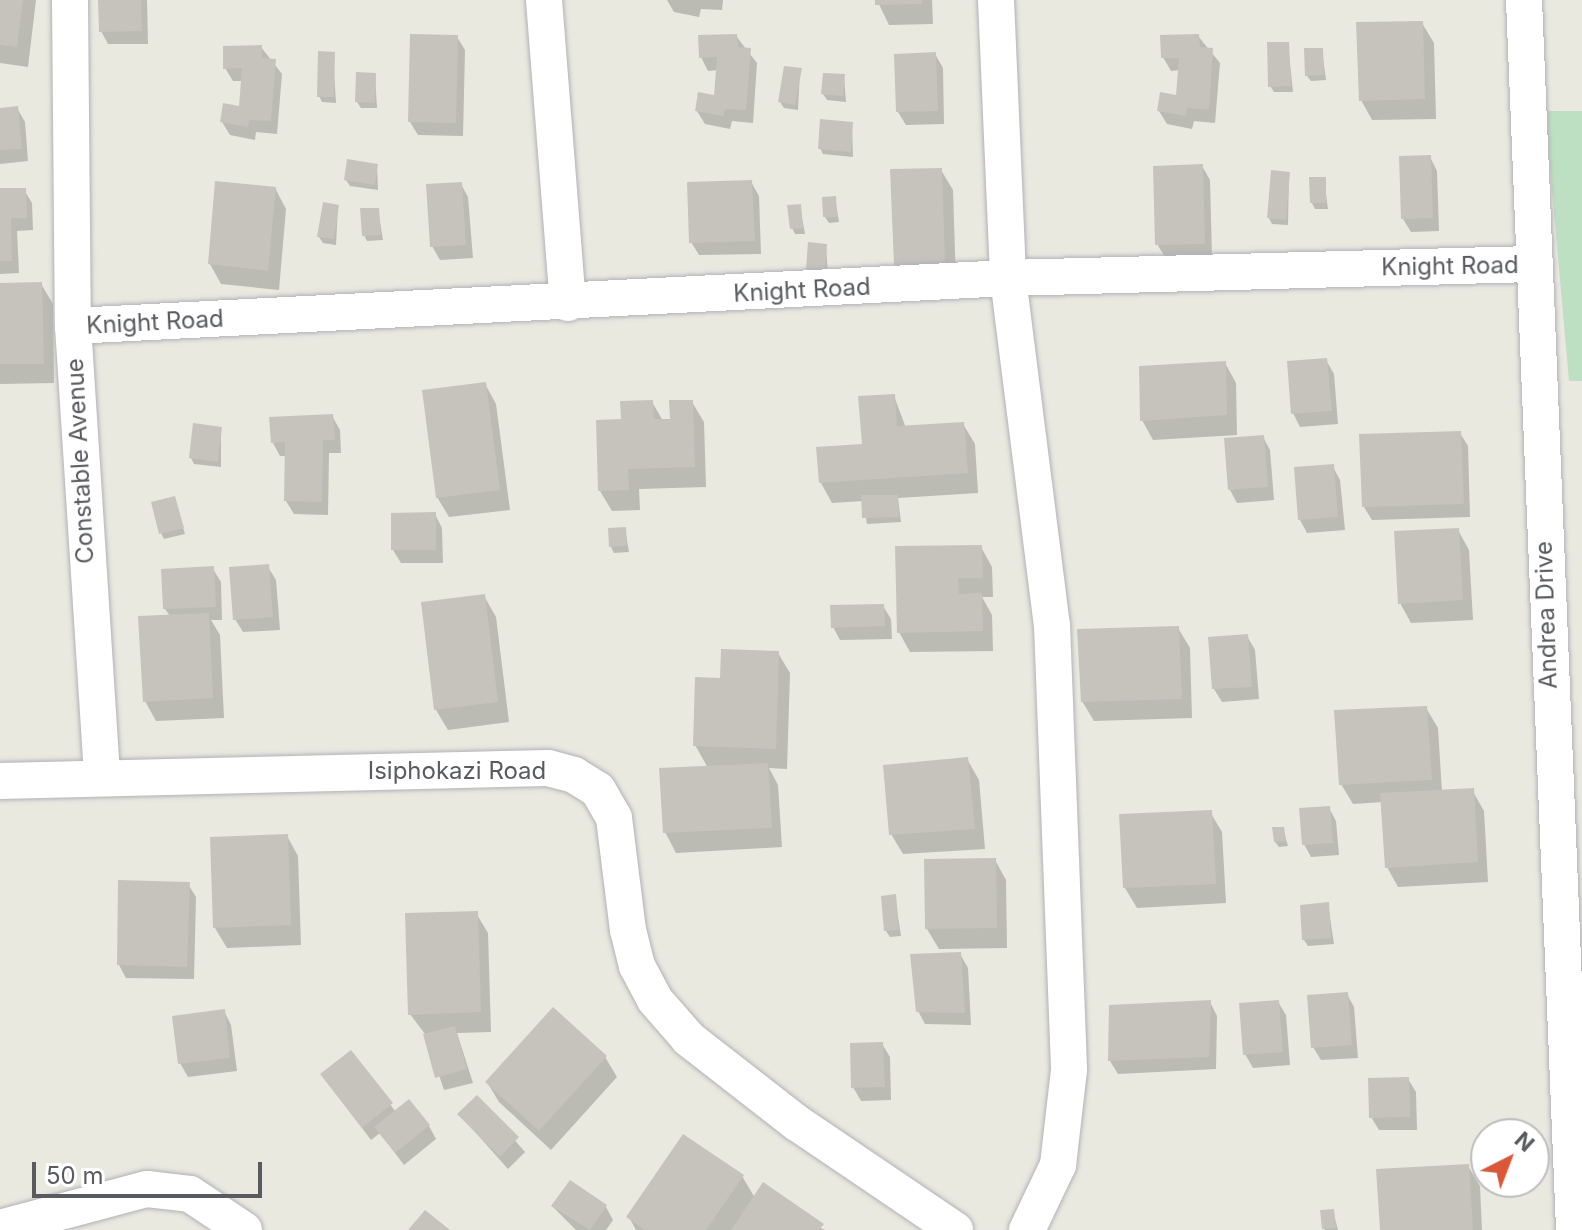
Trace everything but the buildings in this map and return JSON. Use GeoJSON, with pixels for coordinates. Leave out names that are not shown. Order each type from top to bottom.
{"type":"FeatureCollection","features":[{"type":"Feature","properties":{"kind":"street","name":"Constable Avenue"},"geometry":{"type":"LineString","coordinates":[[70,0],[73,326],[102,778]]}},
{"type":"Feature","properties":{"kind":"street"},"geometry":{"type":"LineString","coordinates":[[544,0],[568,303]]}},
{"type":"Feature","properties":{"kind":"street"},"geometry":{"type":"LineString","coordinates":[[996,0],[1008,278],[1052,625],[1069,1070],[1058,1165],[1027,1230]]}},
{"type":"Feature","properties":{"kind":"street","name":"Andrea Drive"},"geometry":{"type":"LineString","coordinates":[[1524,0],[1532,264],[1574,1068],[1574,1230]]}},
{"type":"Feature","properties":{"kind":"street","name":"Knight Road"},"geometry":{"type":"LineString","coordinates":[[73,326],[568,303],[1008,278],[1532,264]]}},
{"type":"Feature","properties":{"kind":"street","name":"Isiphokazi Road"},"geometry":{"type":"LineString","coordinates":[[0,781],[548,768],[574,775],[598,790],[614,818],[628,930],[637,966],[655,1000],[689,1039],[797,1123],[955,1230]]}},
{"type":"Feature","properties":{"kind":"street"},"geometry":{"type":"LineString","coordinates":[[0,1228],[147,1189],[190,1194],[244,1230]]}},
{"type":"Feature","properties":{"kind":"green space"},"geometry":{"type":"Polygon","coordinates":[[[1545,111],[1582,111],[1582,381],[1569,381],[1545,111]]]}}]}
